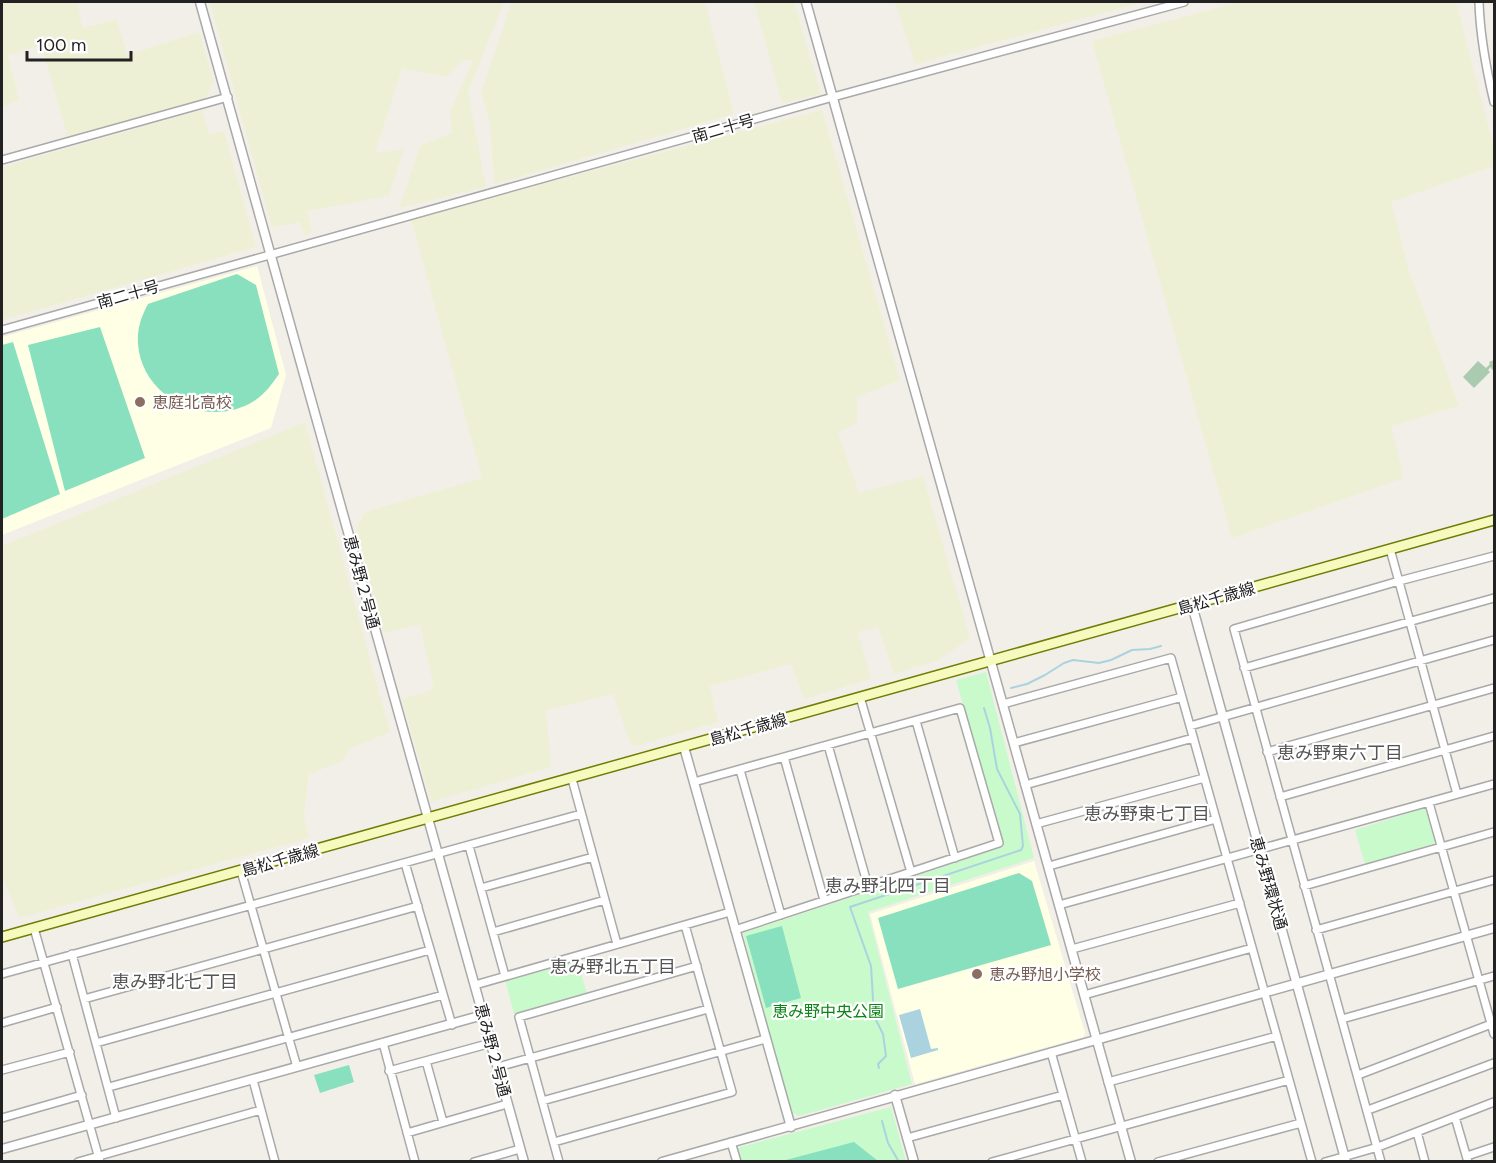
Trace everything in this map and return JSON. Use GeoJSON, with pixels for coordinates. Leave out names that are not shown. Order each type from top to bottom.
{"type":"FeatureCollection","features":[{"type":"Feature","properties":{"kind":"main road","name":"島松千歳線"},"geometry":{"type":"LineString","coordinates":[[2,937],[1494,520]]}},
{"type":"Feature","properties":{"kind":"street","name":"恵み野２号通"},"geometry":{"type":"LineString","coordinates":[[201,2],[223,99],[524,1161]]}},
{"type":"Feature","properties":{"kind":"street"},"geometry":{"type":"LineString","coordinates":[[806,2],[1131,1161]]}},
{"type":"Feature","properties":{"kind":"street","name":"南二十号"},"geometry":{"type":"LineString","coordinates":[[2,330],[833,97],[1184,2]]}},
{"type":"Feature","properties":{"kind":"street"},"geometry":{"type":"LineString","coordinates":[[1479,2],[1484,63],[1494,102]]}},
{"type":"Feature","properties":{"kind":"street"},"geometry":{"type":"LineString","coordinates":[[2,160],[223,99]]}},
{"type":"Feature","properties":{"kind":"street"},"geometry":{"type":"LineString","coordinates":[[1390,549],[1457,794]]}},
{"type":"Feature","properties":{"kind":"street"},"geometry":{"type":"LineString","coordinates":[[1381,1161],[1234,629],[1494,556]]}},
{"type":"Feature","properties":{"kind":"street"},"geometry":{"type":"LineString","coordinates":[[1244,668],[1494,598]]}},
{"type":"Feature","properties":{"kind":"street","name":"恵み野環状通"},"geometry":{"type":"LineString","coordinates":[[1192,605],[1346,1159]]}},
{"type":"Feature","properties":{"kind":"street"},"geometry":{"type":"LineString","coordinates":[[1190,726],[1494,640]]}},
{"type":"Feature","properties":{"kind":"street"},"geometry":{"type":"LineString","coordinates":[[1004,704],[1171,658],[1312,1161]]}},
{"type":"Feature","properties":{"kind":"street"},"geometry":{"type":"LineString","coordinates":[[1267,752],[1494,688]]}},
{"type":"Feature","properties":{"kind":"street"},"geometry":{"type":"LineString","coordinates":[[860,697],[911,872]]}},
{"type":"Feature","properties":{"kind":"street"},"geometry":{"type":"LineString","coordinates":[[1014,743],[1182,697]]}},
{"type":"Feature","properties":{"kind":"street"},"geometry":{"type":"LineString","coordinates":[[694,782],[960,708],[993,821],[999,843],[735,930]]}},
{"type":"Feature","properties":{"kind":"street"},"geometry":{"type":"LineString","coordinates":[[916,721],[955,858]]}},
{"type":"Feature","properties":{"kind":"street"},"geometry":{"type":"LineString","coordinates":[[1280,796],[1494,736]]}},
{"type":"Feature","properties":{"kind":"street"},"geometry":{"type":"LineString","coordinates":[[1025,785],[1193,738]]}},
{"type":"Feature","properties":{"kind":"street"},"geometry":{"type":"LineString","coordinates":[[828,745],[868,886]]}},
{"type":"Feature","properties":{"kind":"street"},"geometry":{"type":"LineString","coordinates":[[684,747],[791,1126]]}},
{"type":"Feature","properties":{"kind":"street"},"geometry":{"type":"LineString","coordinates":[[784,757],[824,900]]}},
{"type":"Feature","properties":{"kind":"street"},"geometry":{"type":"LineString","coordinates":[[740,770],[781,915]]}},
{"type":"Feature","properties":{"kind":"street"},"geometry":{"type":"LineString","coordinates":[[572,778],[617,944]]}},
{"type":"Feature","properties":{"kind":"street"},"geometry":{"type":"LineString","coordinates":[[1036,824],[1204,778]]}},
{"type":"Feature","properties":{"kind":"street"},"geometry":{"type":"LineString","coordinates":[[1059,905],[1494,784]]}},
{"type":"Feature","properties":{"kind":"street"},"geometry":{"type":"LineString","coordinates":[[1429,803],[1494,1034]]}},
{"type":"Feature","properties":{"kind":"street"},"geometry":{"type":"LineString","coordinates":[[2,974],[581,814]]}},
{"type":"Feature","properties":{"kind":"street"},"geometry":{"type":"LineString","coordinates":[[1049,866],[1216,819]]}},
{"type":"Feature","properties":{"kind":"street"},"geometry":{"type":"LineString","coordinates":[[1304,886],[1494,832]]}},
{"type":"Feature","properties":{"kind":"street"},"geometry":{"type":"LineString","coordinates":[[469,846],[504,976]]}},
{"type":"Feature","properties":{"kind":"street"},"geometry":{"type":"LineString","coordinates":[[481,888],[593,857]]}},
{"type":"Feature","properties":{"kind":"street"},"geometry":{"type":"LineString","coordinates":[[405,862],[452,1025]]}},
{"type":"Feature","properties":{"kind":"street"},"geometry":{"type":"LineString","coordinates":[[241,871],[297,1067]]}},
{"type":"Feature","properties":{"kind":"street"},"geometry":{"type":"LineString","coordinates":[[1316,930],[1494,880]]}},
{"type":"Feature","properties":{"kind":"street"},"geometry":{"type":"LineString","coordinates":[[493,932],[605,900]]}},
{"type":"Feature","properties":{"kind":"street"},"geometry":{"type":"LineString","coordinates":[[1072,950],[1240,903]]}},
{"type":"Feature","properties":{"kind":"street"},"geometry":{"type":"LineString","coordinates":[[84,999],[417,906]]}},
{"type":"Feature","properties":{"kind":"street"},"geometry":{"type":"LineString","coordinates":[[475,985],[730,912]]}},
{"type":"Feature","properties":{"kind":"street"},"geometry":{"type":"LineString","coordinates":[[554,1142],[732,1092],[685,924]]}},
{"type":"Feature","properties":{"kind":"street"},"geometry":{"type":"LineString","coordinates":[[34,928],[99,1159]]}},
{"type":"Feature","properties":{"kind":"street"},"geometry":{"type":"LineString","coordinates":[[662,1161],[1494,928]]}},
{"type":"Feature","properties":{"kind":"street"},"geometry":{"type":"LineString","coordinates":[[1084,995],[1252,948]]}},
{"type":"Feature","properties":{"kind":"street"},"geometry":{"type":"LineString","coordinates":[[96,1043],[430,950]]}},
{"type":"Feature","properties":{"kind":"street"},"geometry":{"type":"LineString","coordinates":[[72,954],[116,1118]]}},
{"type":"Feature","properties":{"kind":"street"},"geometry":{"type":"LineString","coordinates":[[559,1161],[519,1017],[697,966]]}},
{"type":"Feature","properties":{"kind":"street"},"geometry":{"type":"LineString","coordinates":[[1342,1019],[1494,976]]}},
{"type":"Feature","properties":{"kind":"street"},"geometry":{"type":"LineString","coordinates":[[109,1087],[443,995]]}},
{"type":"Feature","properties":{"kind":"street"},"geometry":{"type":"LineString","coordinates":[[2,1023],[57,1007]]}},
{"type":"Feature","properties":{"kind":"street"},"geometry":{"type":"LineString","coordinates":[[498,1067],[708,1009]]}},
{"type":"Feature","properties":{"kind":"street"},"geometry":{"type":"LineString","coordinates":[[2,1149],[483,1015]]}},
{"type":"Feature","properties":{"kind":"street"},"geometry":{"type":"LineString","coordinates":[[1358,1075],[1493,1024]]}},
{"type":"Feature","properties":{"kind":"street"},"geometry":{"type":"LineString","coordinates":[[1108,1082],[1277,1036]]}},
{"type":"Feature","properties":{"kind":"street"},"geometry":{"type":"LineString","coordinates":[[542,1101],[765,1039]]}},
{"type":"Feature","properties":{"kind":"street"},"geometry":{"type":"LineString","coordinates":[[383,1043],[415,1161]]}},
{"type":"Feature","properties":{"kind":"street"},"geometry":{"type":"LineString","coordinates":[[390,1071],[492,1043]]}},
{"type":"Feature","properties":{"kind":"street"},"geometry":{"type":"LineString","coordinates":[[2,1070],[70,1052]]}},
{"type":"Feature","properties":{"kind":"street"},"geometry":{"type":"LineString","coordinates":[[1051,1052],[1082,1161]]}},
{"type":"Feature","properties":{"kind":"street"},"geometry":{"type":"LineString","coordinates":[[426,1061],[443,1122]]}},
{"type":"Feature","properties":{"kind":"street"},"geometry":{"type":"LineString","coordinates":[[1368,1110],[1494,1063]]}},
{"type":"Feature","properties":{"kind":"street"},"geometry":{"type":"LineString","coordinates":[[253,1080],[273,1161]]}},
{"type":"Feature","properties":{"kind":"street"},"geometry":{"type":"LineString","coordinates":[[992,1161],[1289,1080]]}},
{"type":"Feature","properties":{"kind":"street"},"geometry":{"type":"LineString","coordinates":[[2,1118],[82,1095]]}},
{"type":"Feature","properties":{"kind":"street"},"geometry":{"type":"LineString","coordinates":[[895,1095],[914,1161]]}},
{"type":"Feature","properties":{"kind":"street"},"geometry":{"type":"LineString","coordinates":[[908,1138],[1064,1095]]}},
{"type":"Feature","properties":{"kind":"street"},"geometry":{"type":"LineString","coordinates":[[1325,1161],[1346,1159],[1494,1102]]}},
{"type":"Feature","properties":{"kind":"street"},"geometry":{"type":"LineString","coordinates":[[407,1133],[507,1104]]}},
{"type":"Feature","properties":{"kind":"street"},"geometry":{"type":"LineString","coordinates":[[78,1161],[99,1159],[261,1110]]}},
{"type":"Feature","properties":{"kind":"street"},"geometry":{"type":"LineString","coordinates":[[1455,1117],[1468,1159],[1494,1147]]}},
{"type":"Feature","properties":{"kind":"street"},"geometry":{"type":"LineString","coordinates":[[1158,1161],[1301,1123]]}},
{"type":"Feature","properties":{"kind":"street"},"geometry":{"type":"LineString","coordinates":[[1417,1132],[1425,1161]]}},
{"type":"Feature","properties":{"kind":"street"},"geometry":{"type":"LineString","coordinates":[[731,1142],[737,1161]]}},
{"type":"Feature","properties":{"kind":"street"},"geometry":{"type":"LineString","coordinates":[[474,1161],[520,1149]]}},
{"type":"Feature","properties":{"kind":"shaded area"},"geometry":{"type":"Polygon","coordinates":[[[2,2],[77,2],[83,28],[117,19],[127,55],[199,32],[214,82],[205,99],[68,137],[41,45],[8,55],[19,100],[2,107],[2,2]]]}},
{"type":"Feature","properties":{"kind":"shaded area"},"geometry":{"type":"Polygon","coordinates":[[[210,2],[504,2],[468,92],[486,187],[399,208],[420,146],[452,133],[450,111],[473,61],[464,60],[446,77],[402,68],[375,153],[404,149],[389,196],[307,211],[312,232],[305,236],[300,222],[272,228],[210,2]]]}},
{"type":"Feature","properties":{"kind":"shaded area"},"geometry":{"type":"Polygon","coordinates":[[[512,2],[705,2],[734,114],[494,184],[490,124],[481,92],[512,2]]]}},
{"type":"Feature","properties":{"kind":"shaded area"},"geometry":{"type":"Polygon","coordinates":[[[754,2],[794,2],[821,94],[782,103],[754,2]]]}},
{"type":"Feature","properties":{"kind":"shaded area"},"geometry":{"type":"Polygon","coordinates":[[[895,2],[1144,2],[915,64],[895,2]]]}},
{"type":"Feature","properties":{"kind":"shaded area"},"geometry":{"type":"Polygon","coordinates":[[[1239,2],[1456,2],[1494,148],[1494,166],[1391,202],[1409,270],[1459,406],[1391,426],[1404,478],[1232,538],[1092,41],[1239,2]]]}},
{"type":"Feature","properties":{"kind":"shaded area"},"geometry":{"type":"Polygon","coordinates":[[[202,110],[209,134],[224,131],[256,247],[2,320],[2,167],[202,110]]]}},
{"type":"Feature","properties":{"kind":"shaded area"},"geometry":{"type":"Polygon","coordinates":[[[822,110],[900,380],[857,397],[857,423],[838,432],[859,493],[923,476],[970,638],[939,660],[894,674],[878,627],[858,632],[871,679],[804,699],[791,664],[710,686],[718,722],[636,746],[630,743],[613,694],[546,710],[551,767],[431,802],[402,699],[434,689],[420,625],[383,633],[356,529],[365,512],[482,478],[411,219],[822,110]]]}},
{"type":"Feature","properties":{"kind":"shaded area","name":"恵庭北高校"},"geometry":{"type":"Polygon","coordinates":[[[257,266],[286,375],[271,428],[2,535],[2,337],[257,266]]]}},
{"type":"Feature","properties":{"kind":"shaded area"},"geometry":{"type":"Polygon","coordinates":[[[1494,360],[1494,369],[1492,370],[1491,367],[1488,370],[1490,372],[1474,388],[1463,377],[1478,361],[1486,368],[1489,362],[1494,360]]]}},
{"type":"Feature","properties":{"kind":"shaded area"},"geometry":{"type":"Polygon","coordinates":[[[305,422],[390,732],[349,749],[343,761],[309,774],[304,816],[309,838],[19,918],[2,876],[2,546],[305,422]]]}},
{"type":"Feature","properties":{"kind":"shaded area","name":"恵み野旭小学校"},"geometry":{"type":"Polygon","coordinates":[[[1034,861],[1085,1033],[1083,1037],[915,1084],[870,914],[1034,861]]]}},
{"type":"Feature","properties":{"kind":"green space"},"geometry":{"type":"Polygon","coordinates":[[[237,274],[256,285],[279,374],[258,398],[236,409],[217,412],[198,410],[180,404],[164,394],[151,380],[142,363],[138,339],[143,314],[148,304],[237,274]]]}},
{"type":"Feature","properties":{"kind":"green space"},"geometry":{"type":"Polygon","coordinates":[[[100,327],[145,458],[65,491],[28,345],[100,327]]]}},
{"type":"Feature","properties":{"kind":"green space"},"geometry":{"type":"Polygon","coordinates":[[[13,342],[60,494],[2,519],[2,345],[13,342]]]}},
{"type":"Feature","properties":{"kind":"green space","name":"恵み野中央公園"},"geometry":{"type":"Polygon","coordinates":[[[986,672],[1034,858],[868,912],[912,1084],[799,1116],[788,1110],[743,933],[1003,847],[956,680],[986,672]]]}},
{"type":"Feature","properties":{"kind":"green space"},"geometry":{"type":"Polygon","coordinates":[[[1425,808],[1436,843],[1365,864],[1355,830],[1425,808]]]}},
{"type":"Feature","properties":{"kind":"green space"},"geometry":{"type":"Polygon","coordinates":[[[1019,873],[1032,881],[1051,945],[898,989],[878,918],[1019,873]]]}},
{"type":"Feature","properties":{"kind":"green space"},"geometry":{"type":"Polygon","coordinates":[[[782,926],[801,998],[766,1008],[746,936],[782,926]]]}},
{"type":"Feature","properties":{"kind":"green space"},"geometry":{"type":"Polygon","coordinates":[[[577,959],[587,994],[514,1014],[505,979],[577,959]]]}},
{"type":"Feature","properties":{"kind":"green space"},"geometry":{"type":"Polygon","coordinates":[[[349,1065],[354,1082],[320,1093],[314,1075],[349,1065]]]}},
{"type":"Feature","properties":{"kind":"green space"},"geometry":{"type":"Polygon","coordinates":[[[891,1107],[906,1161],[740,1161],[737,1148],[891,1107]]]}},
{"type":"Feature","properties":{"kind":"green space"},"geometry":{"type":"Polygon","coordinates":[[[854,1142],[878,1161],[782,1161],[854,1142]]]}},
{"type":"Feature","properties":{"kind":"water"},"geometry":{"type":"Polygon","coordinates":[[[920,1009],[931,1049],[938,1048],[938,1050],[911,1058],[899,1015],[920,1009]]]}},
{"type":"Feature","properties":{"kind":"waterway"},"geometry":{"type":"LineString","coordinates":[[1011,688],[1027,684],[1073,660],[1099,663],[1132,650],[1161,646]]}},
{"type":"Feature","properties":{"kind":"waterway"},"geometry":{"type":"LineString","coordinates":[[879,1068],[878,1064],[886,1056],[883,1034],[874,1016],[871,966],[850,907],[1021,850],[1023,846],[1020,814],[997,769],[984,708]]}},
{"type":"Feature","properties":{"kind":"waterway"},"geometry":{"type":"LineString","coordinates":[[882,1121],[888,1143],[899,1162]]}},
{"type":"Feature","properties":{"kind":"place","name":"恵庭北高校"},"geometry":{"type":"Point","coordinates":[140,402]}},
{"type":"Feature","properties":{"kind":"place","name":"恵み野旭小学校"},"geometry":{"type":"Point","coordinates":[977,974]}},
{"type":"Feature","properties":{"kind":"district","name":"恵み野東六丁目"},"geometry":{"type":"Point","coordinates":[1340,753]}},
{"type":"Feature","properties":{"kind":"district","name":"恵み野東七丁目"},"geometry":{"type":"Point","coordinates":[1147,814]}},
{"type":"Feature","properties":{"kind":"district","name":"恵み野北四丁目"},"geometry":{"type":"Point","coordinates":[888,886]}},
{"type":"Feature","properties":{"kind":"district","name":"恵み野北五丁目"},"geometry":{"type":"Point","coordinates":[613,967]}},
{"type":"Feature","properties":{"kind":"district","name":"恵み野北七丁目"},"geometry":{"type":"Point","coordinates":[175,982]}}]}
